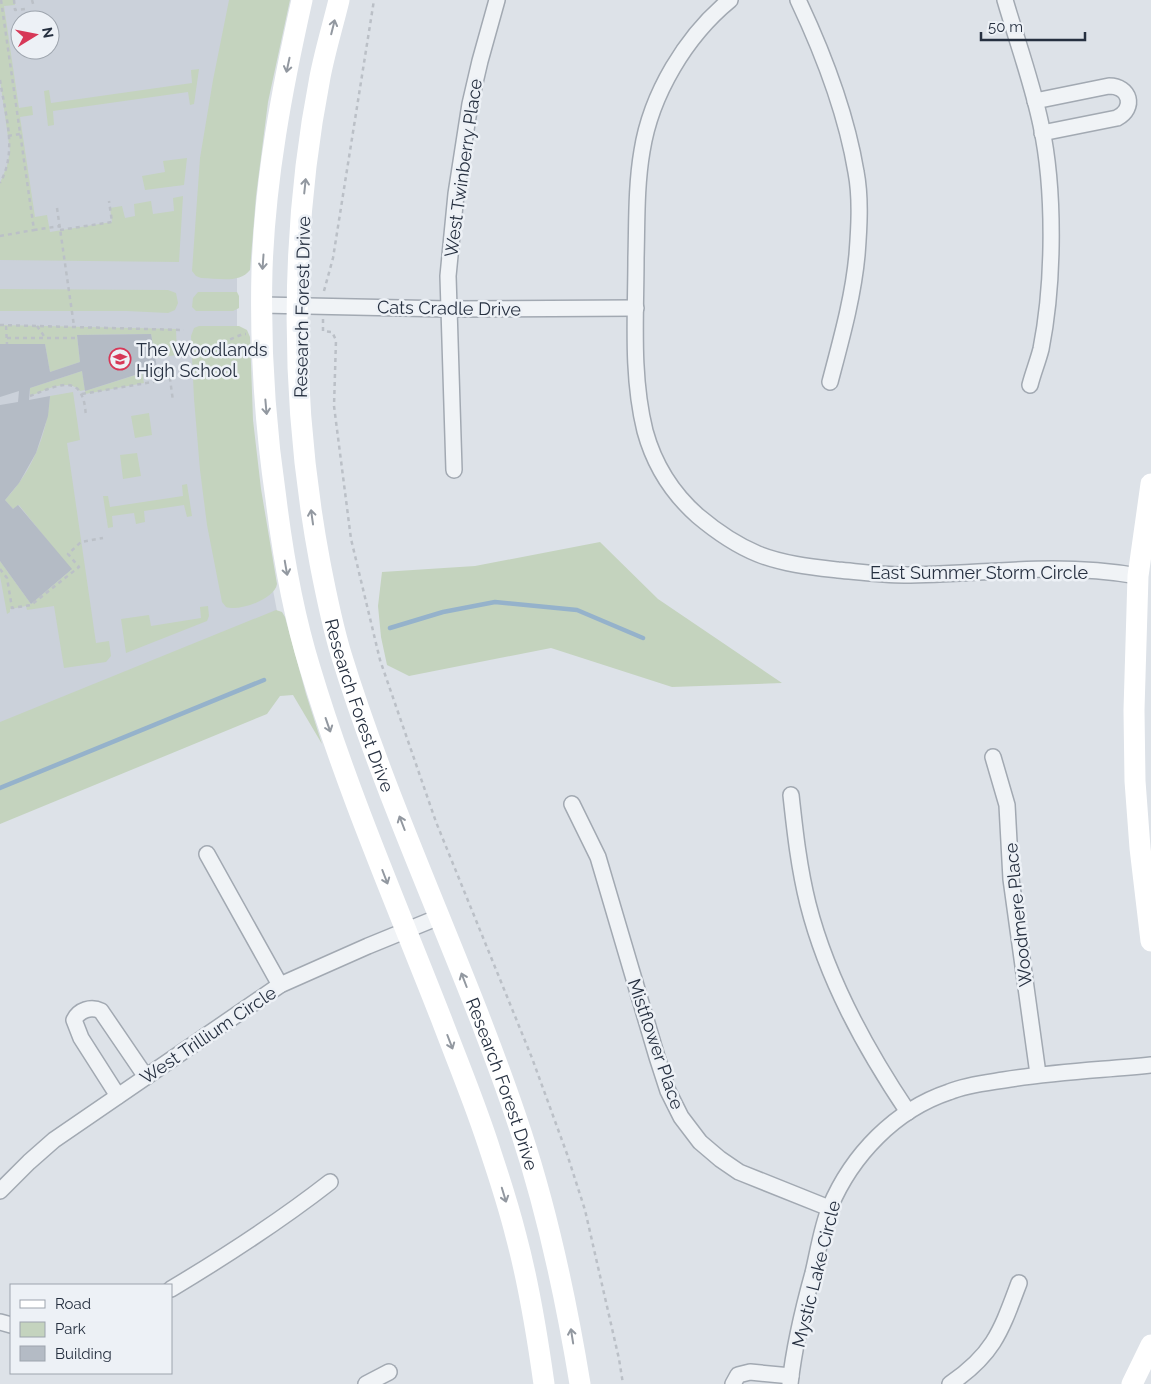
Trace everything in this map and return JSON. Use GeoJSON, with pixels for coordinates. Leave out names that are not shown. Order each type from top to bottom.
{"type":"FeatureCollection","features":[{"type":"Feature","properties":{"kind":"main road","name":"Research Forest Drive"},"geometry":{"type":"LineString","coordinates":[[302,0],[287,69],[273,154],[262,268],[264,388],[270,462],[281,537],[298,624],[317,691],[345,774],[460,1066],[496,1167],[517,1237],[534,1316],[544,1384]]}},
{"type":"Feature","properties":{"kind":"main road","name":"Research Forest Drive"},"geometry":{"type":"LineString","coordinates":[[339,0],[320,75],[308,157],[301,226],[298,305],[299,384],[304,461],[315,533],[332,618],[341,652],[378,761],[493,1053],[522,1134],[549,1230],[568,1311],[580,1384]]}},
{"type":"Feature","properties":{"kind":"main road"},"geometry":{"type":"LineString","coordinates":[[1151,484],[1138,576],[1134,710],[1135,781],[1145,826],[1151,942]]}},
{"type":"Feature","properties":{"kind":"main road"},"geometry":{"type":"LineString","coordinates":[[1132,1384],[1151,1345]]}},
{"type":"Feature","properties":{"kind":"street","name":"West Twinberry Place"},"geometry":{"type":"LineString","coordinates":[[454,470],[448,276],[456,194],[464,139],[480,61],[497,0]]}},
{"type":"Feature","properties":{"kind":"street","name":"East Summer Storm Circle"},"geometry":{"type":"LineString","coordinates":[[730,0],[718,10],[682,52],[668,76],[649,123],[642,149],[638,182],[637,368],[640,406],[646,433],[663,474],[689,508],[712,528],[735,543],[760,555],[790,563],[871,574],[904,575],[1050,569],[1089,570],[1138,576]]}},
{"type":"Feature","properties":{"kind":"street"},"geometry":{"type":"LineString","coordinates":[[798,0],[834,85],[857,174],[857,256],[847,313],[830,382]]}},
{"type":"Feature","properties":{"kind":"street"},"geometry":{"type":"LineString","coordinates":[[1005,0],[1035,101],[1048,172],[1050,225],[1048,309],[1041,350],[1030,385]]}},
{"type":"Feature","properties":{"kind":"street"},"geometry":{"type":"LineString","coordinates":[[1035,101],[1109,86],[1121,88],[1126,92],[1128,98],[1127,110],[1117,118],[1042,133]]}},
{"type":"Feature","properties":{"kind":"street","name":"Cats Cradle Drive"},"geometry":{"type":"LineString","coordinates":[[262,306],[636,308]]}},
{"type":"Feature","properties":{"kind":"street","name":"Woodmere Place"},"geometry":{"type":"LineString","coordinates":[[993,757],[1007,805],[1011,879],[1038,1074]]}},
{"type":"Feature","properties":{"kind":"street"},"geometry":{"type":"LineString","coordinates":[[791,795],[796,847],[808,905],[827,962],[851,1018],[880,1070],[908,1112]]}},
{"type":"Feature","properties":{"kind":"street","name":"Mistflower Place"},"geometry":{"type":"LineString","coordinates":[[572,804],[598,857],[657,1057],[668,1090],[680,1117],[700,1142],[739,1172],[829,1208]]}},
{"type":"Feature","properties":{"kind":"street"},"geometry":{"type":"LineString","coordinates":[[207,854],[280,985]]}},
{"type":"Feature","properties":{"kind":"street","name":"West Trillium Circle"},"geometry":{"type":"LineString","coordinates":[[0,1191],[54,1140],[280,985],[440,918]]}},
{"type":"Feature","properties":{"kind":"street"},"geometry":{"type":"LineString","coordinates":[[118,1096],[76,1028],[74,1020],[76,1015],[82,1011],[96,1008],[101,1011],[146,1078]]}},
{"type":"Feature","properties":{"kind":"street","name":"Mystic Lake Circle"},"geometry":{"type":"LineString","coordinates":[[791,1380],[806,1297],[829,1208],[844,1178],[860,1154],[881,1133],[908,1112],[949,1092],[975,1084],[1038,1074],[1151,1066]]}},
{"type":"Feature","properties":{"kind":"street"},"geometry":{"type":"LineString","coordinates":[[172,1288],[254,1237],[330,1182]]}},
{"type":"Feature","properties":{"kind":"street"},"geometry":{"type":"LineString","coordinates":[[950,1384],[978,1362],[991,1346],[1003,1326],[1019,1283]]}},
{"type":"Feature","properties":{"kind":"street"},"geometry":{"type":"LineString","coordinates":[[366,1384],[390,1372]]}},
{"type":"Feature","properties":{"kind":"street"},"geometry":{"type":"LineString","coordinates":[[733,1384],[738,1375],[750,1372],[791,1380]]}},
{"type":"Feature","properties":{"kind":"path"},"geometry":{"type":"LineString","coordinates":[[1,0],[34,230]]}},
{"type":"Feature","properties":{"kind":"path"},"geometry":{"type":"LineString","coordinates":[[14,0],[15,10],[26,9]]}},
{"type":"Feature","properties":{"kind":"path"},"geometry":{"type":"LineString","coordinates":[[32,0],[34,7]]}},
{"type":"Feature","properties":{"kind":"path"},"geometry":{"type":"LineString","coordinates":[[374,0],[333,258],[324,292],[323,306],[323,331],[332,332],[336,340],[334,406],[351,539],[380,660],[436,822],[532,1058],[567,1154],[585,1210],[623,1384]]}},
{"type":"Feature","properties":{"kind":"path"},"geometry":{"type":"LineString","coordinates":[[0,80],[8,136],[9,161],[0,183]]}},
{"type":"Feature","properties":{"kind":"path"},"geometry":{"type":"LineString","coordinates":[[8,136],[20,134]]}},
{"type":"Feature","properties":{"kind":"path"},"geometry":{"type":"LineString","coordinates":[[60,230],[112,222],[109,201]]}},
{"type":"Feature","properties":{"kind":"path"},"geometry":{"type":"LineString","coordinates":[[57,208],[74,326]]}},
{"type":"Feature","properties":{"kind":"path"},"geometry":{"type":"LineString","coordinates":[[0,236],[60,226]]}},
{"type":"Feature","properties":{"kind":"path"},"geometry":{"type":"LineString","coordinates":[[0,326],[74,326],[184,330]]}},
{"type":"Feature","properties":{"kind":"path"},"geometry":{"type":"LineString","coordinates":[[6,326],[7,344]]}},
{"type":"Feature","properties":{"kind":"path"},"geometry":{"type":"LineString","coordinates":[[37,326],[46,339]]}},
{"type":"Feature","properties":{"kind":"path"},"geometry":{"type":"LineString","coordinates":[[7,338],[77,338]]}},
{"type":"Feature","properties":{"kind":"path"},"geometry":{"type":"LineString","coordinates":[[82,394],[170,379],[173,401]]}},
{"type":"Feature","properties":{"kind":"path"},"geometry":{"type":"LineString","coordinates":[[30,396],[66,385],[75,386],[82,394],[86,415]]}},
{"type":"Feature","properties":{"kind":"path"},"geometry":{"type":"LineString","coordinates":[[0,570],[7,578],[12,608],[32,605],[79,567],[68,554],[81,542],[103,538]]}},
{"type":"Feature","properties":{"kind":"shaded area","name":"The Woodlands High School"},"geometry":{"type":"Polygon","coordinates":[[[0,0],[281,0],[237,276],[237,328],[263,538],[281,632],[0,741],[0,0]]]}},
{"type":"Feature","properties":{"kind":"green space"},"geometry":{"type":"Polygon","coordinates":[[[0,0],[14,0],[15,5],[4,6],[10,60],[12,60],[19,108],[32,106],[33,115],[20,117],[35,217],[47,215],[50,232],[112,222],[110,208],[122,206],[125,218],[135,216],[134,204],[151,201],[153,214],[174,211],[173,198],[183,196],[179,262],[0,260],[0,183],[7,166],[10,151],[0,80],[0,0]]]}},
{"type":"Feature","properties":{"kind":"green space"},"geometry":{"type":"Polygon","coordinates":[[[229,0],[290,0],[268,102],[256,196],[250,270],[234,279],[201,278],[192,271],[200,158],[229,0]]]}},
{"type":"Feature","properties":{"kind":"green space"},"geometry":{"type":"Polygon","coordinates":[[[199,69],[194,104],[190,105],[188,92],[53,111],[54,125],[48,126],[44,91],[49,90],[51,103],[192,83],[191,70],[199,69]]]}},
{"type":"Feature","properties":{"kind":"green space"},"geometry":{"type":"Polygon","coordinates":[[[187,158],[184,185],[145,190],[142,176],[165,172],[163,161],[187,158]]]}},
{"type":"Feature","properties":{"kind":"green space"},"geometry":{"type":"Polygon","coordinates":[[[0,289],[168,290],[176,293],[178,303],[175,310],[168,313],[127,311],[0,311],[0,289]]]}},
{"type":"Feature","properties":{"kind":"green space"},"geometry":{"type":"Polygon","coordinates":[[[198,292],[237,292],[239,308],[233,311],[196,311],[192,307],[193,298],[198,292]]]}},
{"type":"Feature","properties":{"kind":"green space"},"geometry":{"type":"Polygon","coordinates":[[[0,325],[176,329],[177,355],[155,358],[151,334],[77,335],[80,362],[50,372],[45,344],[0,344],[0,325]]]}},
{"type":"Feature","properties":{"kind":"green space"},"geometry":{"type":"Polygon","coordinates":[[[199,326],[239,326],[247,330],[250,337],[253,420],[261,489],[277,584],[275,590],[270,595],[256,603],[239,608],[226,607],[222,602],[207,525],[200,470],[191,336],[194,328],[199,326]]]}},
{"type":"Feature","properties":{"kind":"green space"},"geometry":{"type":"Polygon","coordinates":[[[82,371],[85,390],[80,391],[75,387],[63,385],[30,396],[30,388],[82,371]]]}},
{"type":"Feature","properties":{"kind":"green space"},"geometry":{"type":"Polygon","coordinates":[[[142,373],[144,383],[85,394],[85,391],[142,373]]]}},
{"type":"Feature","properties":{"kind":"green space"},"geometry":{"type":"Polygon","coordinates":[[[73,392],[80,440],[67,443],[96,643],[109,641],[111,656],[106,662],[64,668],[54,606],[27,610],[26,606],[10,609],[10,612],[7,614],[0,576],[0,561],[31,604],[71,570],[19,505],[13,509],[5,500],[23,477],[36,452],[46,425],[50,396],[73,392]]]}},
{"type":"Feature","properties":{"kind":"green space"},"geometry":{"type":"Polygon","coordinates":[[[149,413],[152,435],[135,438],[131,416],[149,413]]]}},
{"type":"Feature","properties":{"kind":"green space"},"geometry":{"type":"Polygon","coordinates":[[[137,453],[141,476],[123,479],[120,455],[137,453]]]}},
{"type":"Feature","properties":{"kind":"green space"},"geometry":{"type":"Polygon","coordinates":[[[187,484],[192,516],[187,517],[184,505],[144,511],[145,522],[136,524],[134,513],[112,516],[113,527],[108,528],[103,496],[108,496],[110,507],[183,496],[182,485],[187,484]]]}},
{"type":"Feature","properties":{"kind":"green space"},"geometry":{"type":"Polygon","coordinates":[[[600,542],[658,599],[782,683],[672,687],[551,648],[409,676],[387,665],[381,637],[378,606],[382,572],[475,566],[600,542]]]}},
{"type":"Feature","properties":{"kind":"green space"},"geometry":{"type":"Polygon","coordinates":[[[208,606],[209,616],[207,621],[126,653],[121,619],[149,615],[151,626],[201,618],[200,607],[208,606]]]}},
{"type":"Feature","properties":{"kind":"green space"},"geometry":{"type":"Polygon","coordinates":[[[276,610],[282,612],[285,617],[322,744],[293,695],[280,696],[267,714],[0,824],[0,722],[276,610]]]}},
{"type":"Feature","properties":{"kind":"building","name":"The Woodlands High School"},"geometry":{"type":"Polygon","coordinates":[[[151,334],[157,368],[85,391],[82,371],[30,388],[29,400],[50,396],[48,416],[36,453],[19,483],[5,500],[13,509],[18,505],[72,569],[31,604],[0,561],[0,405],[18,402],[19,391],[0,397],[0,344],[45,344],[50,372],[80,362],[77,335],[151,334]]]}},
{"type":"Feature","properties":{"kind":"waterway"},"geometry":{"type":"LineString","coordinates":[[390,628],[443,612],[495,602],[577,610],[643,638]]}},
{"type":"Feature","properties":{"kind":"waterway"},"geometry":{"type":"LineString","coordinates":[[0,788],[264,680]]}},
{"type":"Feature","properties":{"kind":"place","name":"The Woodlands High School"},"geometry":{"type":"Point","coordinates":[120,359]}}]}
